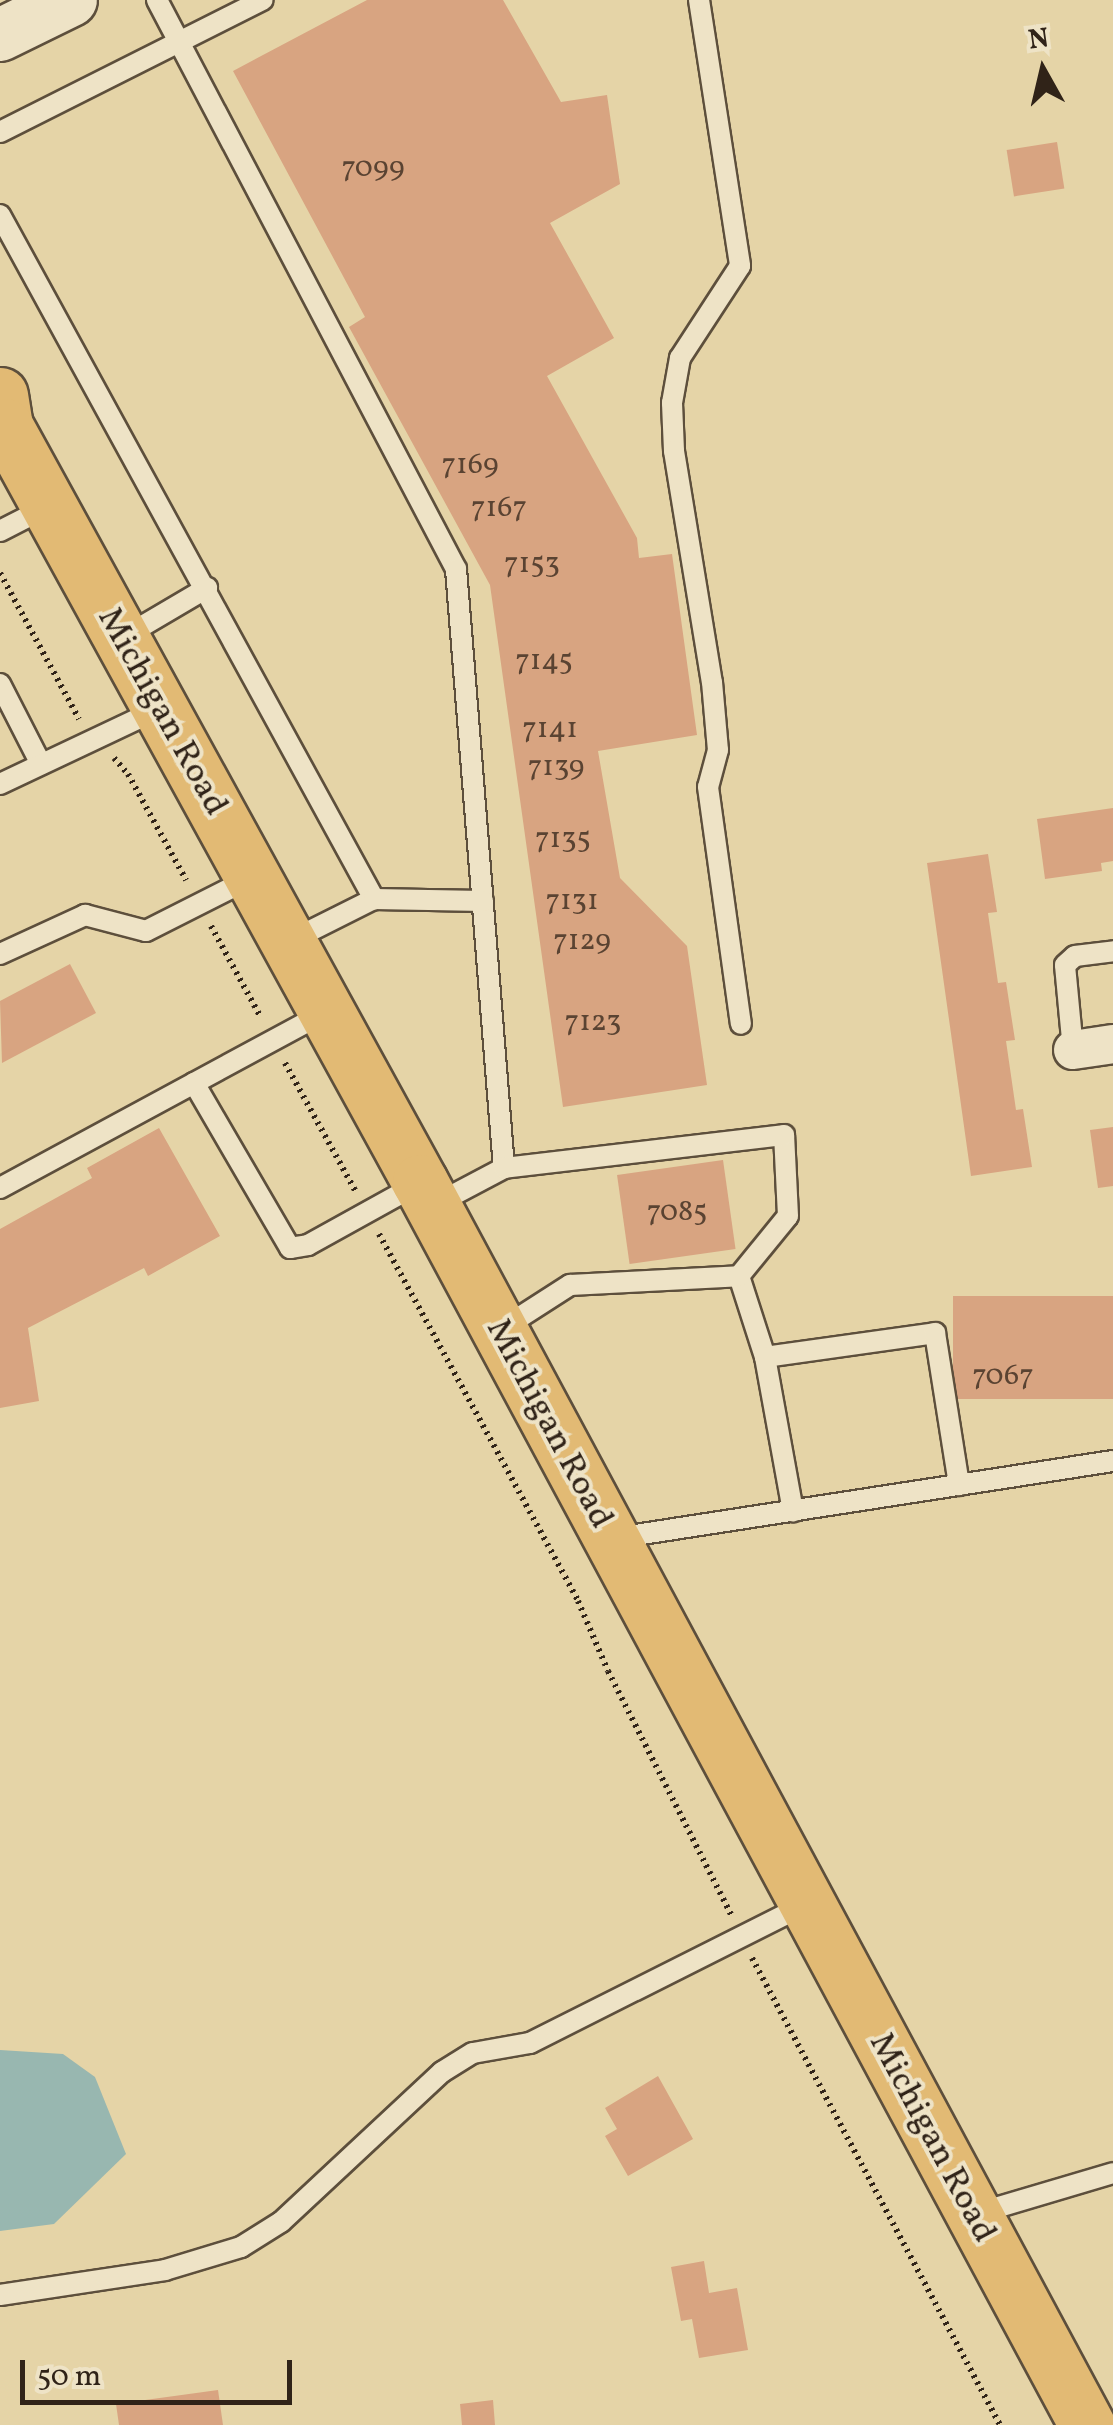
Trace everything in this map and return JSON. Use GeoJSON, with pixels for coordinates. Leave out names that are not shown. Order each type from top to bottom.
{"type":"FeatureCollection","features":[{"type":"Feature","properties":{"kind":"main road"},"geometry":{"type":"LineString","coordinates":[[0,35],[71,0]]}},
{"type":"Feature","properties":{"kind":"main road","name":"Michigan Road"},"geometry":{"type":"LineString","coordinates":[[1,418],[426,1194],[1086,2425]]}},
{"type":"Feature","properties":{"kind":"street"},"geometry":{"type":"LineString","coordinates":[[1073,1050],[1113,1044]]}},
{"type":"Feature","properties":{"kind":"lane"},"geometry":{"type":"LineString","coordinates":[[158,0],[456,569],[504,1168]]}},
{"type":"Feature","properties":{"kind":"lane"},"geometry":{"type":"LineString","coordinates":[[0,132],[263,0]]}},
{"type":"Feature","properties":{"kind":"lane"},"geometry":{"type":"LineString","coordinates":[[699,0],[740,266],[680,358],[673,419],[712,682],[718,750],[708,787],[742,1024]]}},
{"type":"Feature","properties":{"kind":"lane"},"geometry":{"type":"LineString","coordinates":[[0,214],[374,899]]}},
{"type":"Feature","properties":{"kind":"lane"},"geometry":{"type":"LineString","coordinates":[[0,531],[50,506]]}},
{"type":"Feature","properties":{"kind":"lane"},"geometry":{"type":"LineString","coordinates":[[122,638],[207,588]]}},
{"type":"Feature","properties":{"kind":"lane"},"geometry":{"type":"LineString","coordinates":[[0,684],[41,764]]}},
{"type":"Feature","properties":{"kind":"lane"},"geometry":{"type":"LineString","coordinates":[[0,784],[161,708]]}},
{"type":"Feature","properties":{"kind":"lane"},"geometry":{"type":"LineString","coordinates":[[0,954],[86,915],[146,931],[253,878]]}},
{"type":"Feature","properties":{"kind":"lane"},"geometry":{"type":"LineString","coordinates":[[288,942],[374,899],[483,901]]}},
{"type":"Feature","properties":{"kind":"lane"},"geometry":{"type":"LineString","coordinates":[[1073,1050],[1065,965],[1075,956],[1113,951]]}},
{"type":"Feature","properties":{"kind":"lane"},"geometry":{"type":"LineString","coordinates":[[0,1188],[326,1011]]}},
{"type":"Feature","properties":{"kind":"lane"},"geometry":{"type":"LineString","coordinates":[[194,1083],[290,1248],[308,1245],[366,1212],[504,1168],[784,1135],[788,1216],[739,1276],[570,1285],[499,1331]]}},
{"type":"Feature","properties":{"kind":"lane"},"geometry":{"type":"LineString","coordinates":[[739,1276],[765,1358],[793,1511]]}},
{"type":"Feature","properties":{"kind":"lane"},"geometry":{"type":"LineString","coordinates":[[765,1358],[935,1333],[958,1485]]}},
{"type":"Feature","properties":{"kind":"lane"},"geometry":{"type":"LineString","coordinates":[[611,1539],[1113,1460]]}},
{"type":"Feature","properties":{"kind":"lane"},"geometry":{"type":"LineString","coordinates":[[0,2294],[165,2270],[241,2248],[281,2222],[442,2072],[472,2053],[530,2043],[806,1904]]}},
{"type":"Feature","properties":{"kind":"lane"},"geometry":{"type":"LineString","coordinates":[[973,2215],[1113,2173]]}},
{"type":"Feature","properties":{"kind":"path"},"geometry":{"type":"LineString","coordinates":[[0,573],[79,718],[128,774],[578,1601],[608,1671],[741,1936],[1000,2425]]}},
{"type":"Feature","properties":{"kind":"water"},"geometry":{"type":"Polygon","coordinates":[[[0,2050],[63,2054],[95,2077],[126,2154],[54,2224],[0,2231],[0,2050]]]}},
{"type":"Feature","properties":{"kind":"building"},"geometry":{"type":"Polygon","coordinates":[[[367,0],[503,0],[561,102],[607,95],[620,184],[550,223],[614,338],[547,376],[637,538],[639,558],[672,554],[697,735],[598,751],[620,878],[687,946],[707,1085],[563,1107],[490,585],[349,327],[365,317],[233,71],[367,0]]]}},
{"type":"Feature","properties":{"kind":"building"},"geometry":{"type":"Polygon","coordinates":[[[1057,142],[1064,188],[1014,196],[1007,150],[1057,142]]]}},
{"type":"Feature","properties":{"kind":"building"},"geometry":{"type":"Polygon","coordinates":[[[1113,808],[1113,861],[1101,863],[1102,871],[1045,879],[1037,819],[1113,808]]]}},
{"type":"Feature","properties":{"kind":"building"},"geometry":{"type":"Polygon","coordinates":[[[988,854],[997,912],[988,913],[998,983],[1006,982],[1015,1040],[1006,1041],[1016,1110],[1023,1109],[1032,1167],[971,1176],[927,863],[988,854]]]}},
{"type":"Feature","properties":{"kind":"building"},"geometry":{"type":"Polygon","coordinates":[[[70,964],[96,1013],[2,1063],[0,1001],[70,964]]]}},
{"type":"Feature","properties":{"kind":"building"},"geometry":{"type":"Polygon","coordinates":[[[1113,1127],[1113,1186],[1098,1188],[1090,1130],[1113,1127]]]}},
{"type":"Feature","properties":{"kind":"building"},"geometry":{"type":"Polygon","coordinates":[[[159,1128],[220,1236],[148,1276],[144,1268],[28,1328],[39,1401],[0,1408],[0,1229],[92,1178],[87,1168],[159,1128]]]}},
{"type":"Feature","properties":{"kind":"building"},"geometry":{"type":"Polygon","coordinates":[[[723,1160],[736,1249],[630,1264],[617,1175],[723,1160]]]}},
{"type":"Feature","properties":{"kind":"building"},"geometry":{"type":"Polygon","coordinates":[[[953,1296],[1113,1296],[1113,1399],[953,1399],[953,1296]]]}},
{"type":"Feature","properties":{"kind":"building"},"geometry":{"type":"Polygon","coordinates":[[[658,2076],[693,2139],[628,2176],[605,2136],[617,2129],[605,2108],[658,2076]]]}},
{"type":"Feature","properties":{"kind":"building"},"geometry":{"type":"Polygon","coordinates":[[[704,2261],[709,2293],[737,2288],[748,2350],[699,2358],[692,2319],[681,2321],[671,2267],[704,2261]]]}},
{"type":"Feature","properties":{"kind":"building"},"geometry":{"type":"Polygon","coordinates":[[[218,2390],[223,2425],[119,2425],[116,2404],[218,2390]]]}},
{"type":"Feature","properties":{"kind":"building"},"geometry":{"type":"Polygon","coordinates":[[[493,2400],[495,2425],[462,2425],[460,2404],[493,2400]]]}}]}
